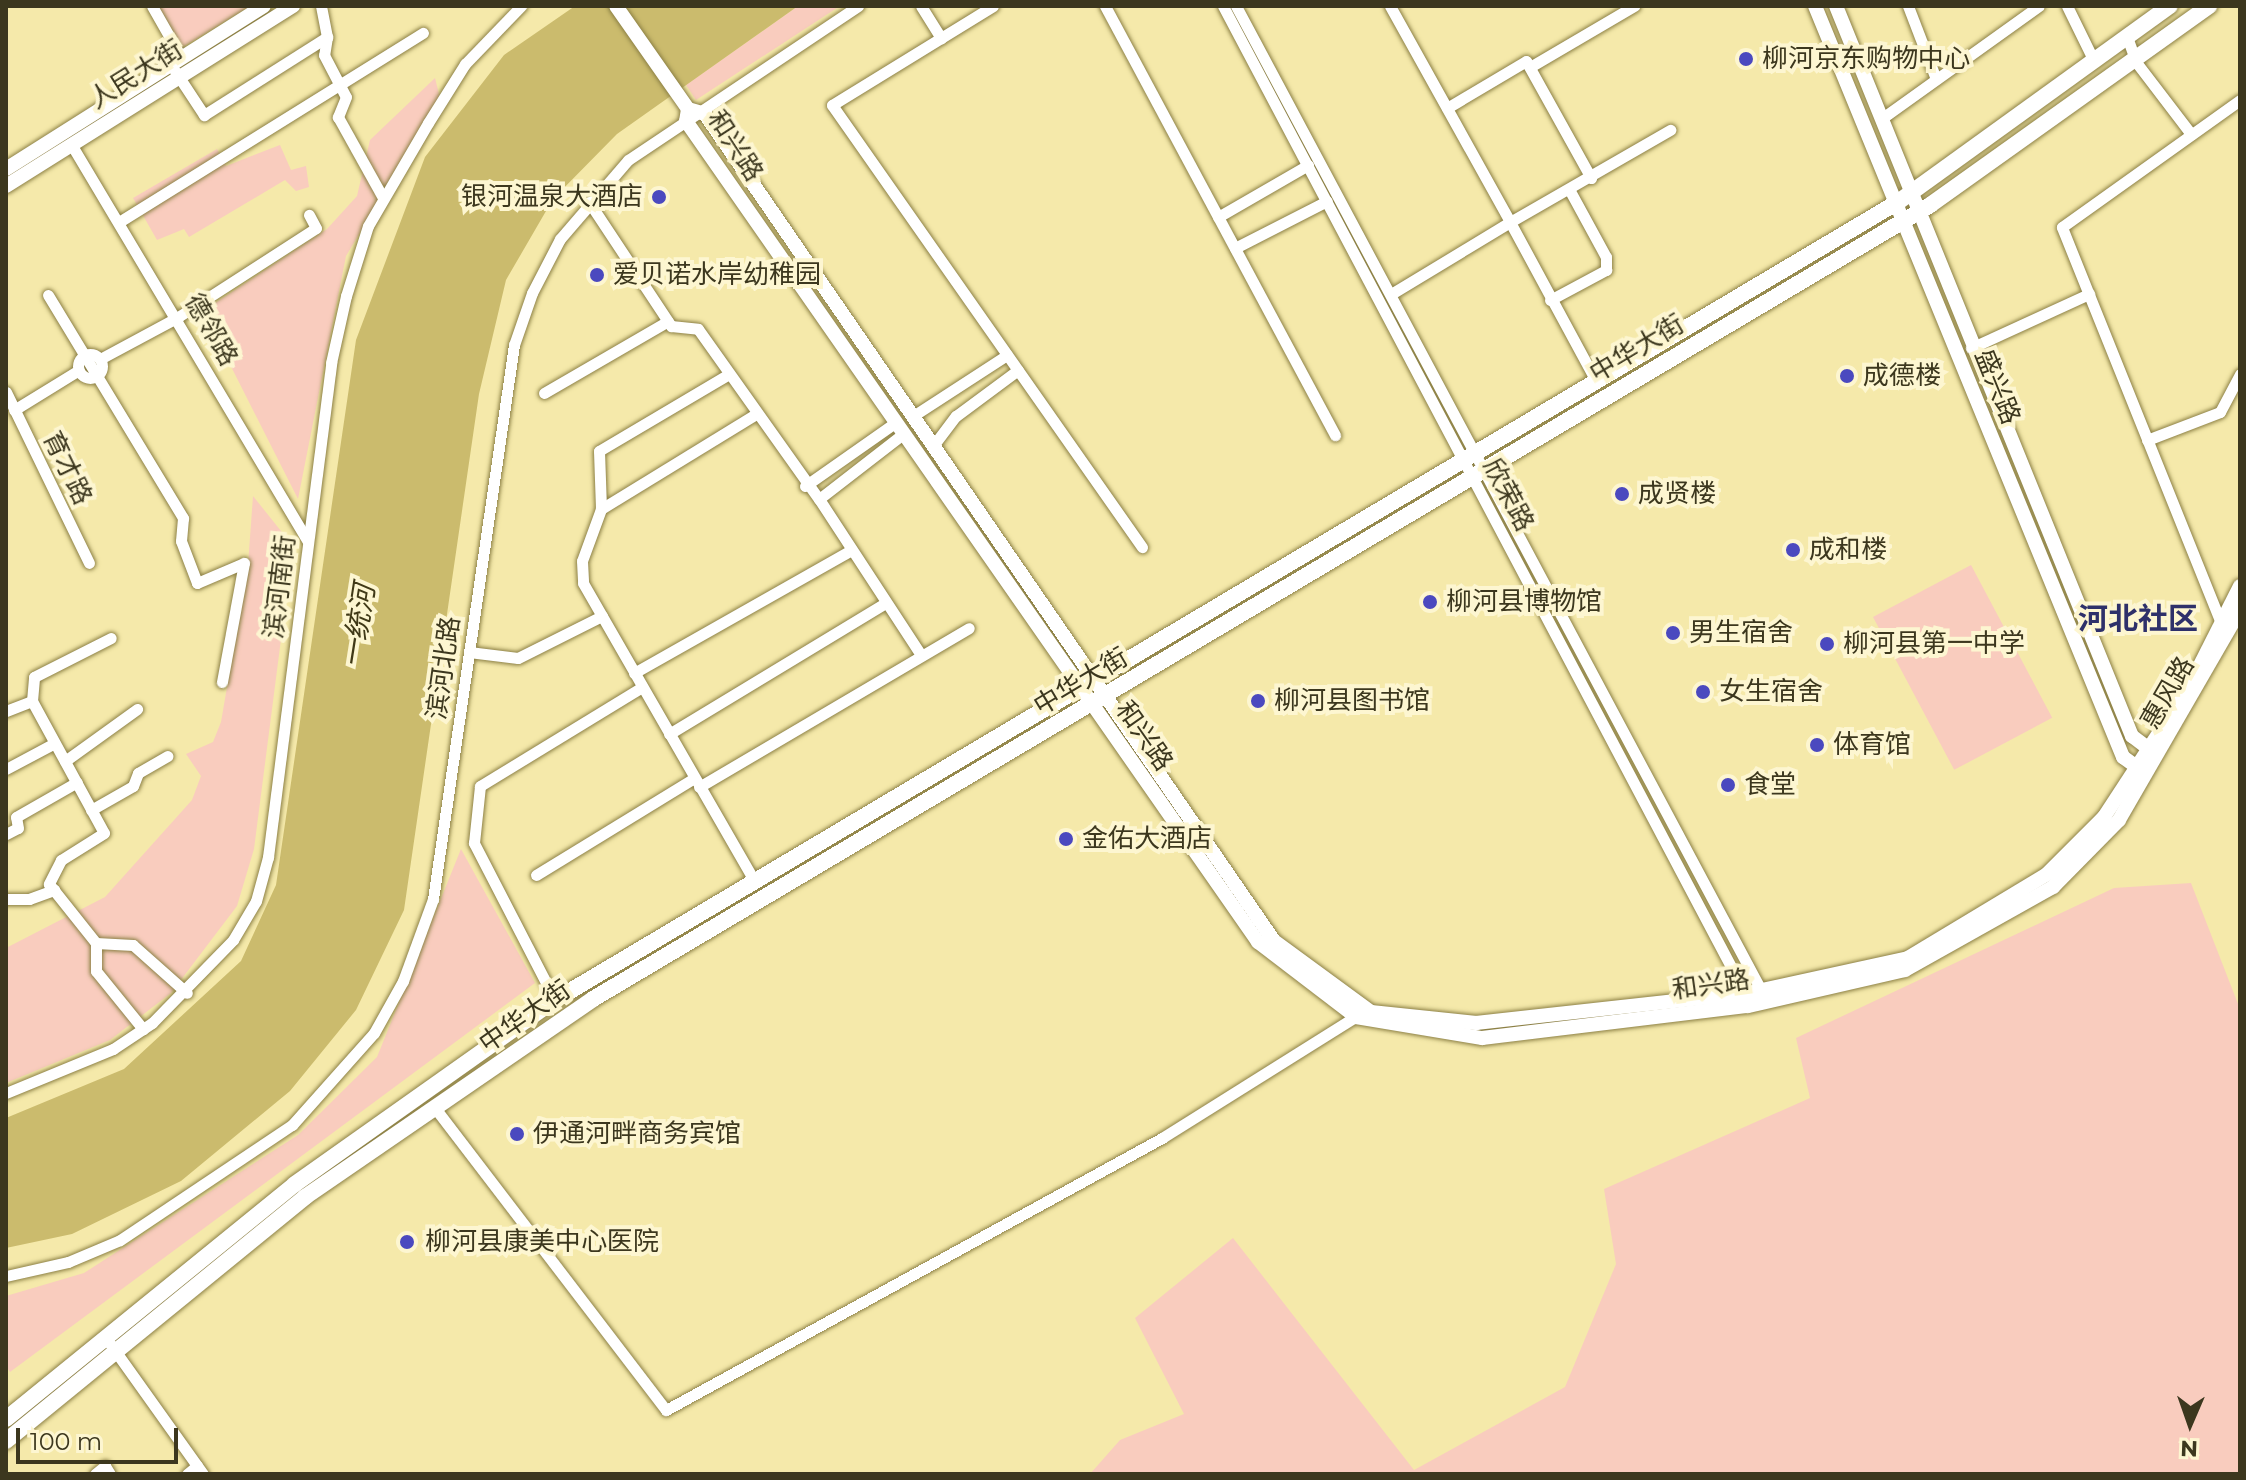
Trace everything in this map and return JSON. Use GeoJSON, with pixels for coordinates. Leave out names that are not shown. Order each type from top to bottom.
{"type":"FeatureCollection","features":[{"type":"Feature","properties":{"kind":"main road","name":"中华大街"},"geometry":{"type":"LineString","coordinates":[[6,1419],[111,1345],[305,1197],[593,999],[1474,464],[1596,381],[1895,203],[2170,6]]}},
{"type":"Feature","properties":{"kind":"main road","name":"中华大街"},"geometry":{"type":"LineString","coordinates":[[1092,695],[1095,678],[1910,216],[2136,62],[2209,6]]}},
{"type":"Feature","properties":{"kind":"main road","name":"中华大街"},"geometry":{"type":"LineString","coordinates":[[6,1441],[295,1184],[555,1000],[754,880],[1092,695]]}},
{"type":"Feature","properties":{"kind":"street"},"geometry":{"type":"LineString","coordinates":[[152,6],[177,66],[204,115],[327,37]]}},
{"type":"Feature","properties":{"kind":"street","name":"人民大街"},"geometry":{"type":"LineString","coordinates":[[6,186],[71,144],[264,6]]}},
{"type":"Feature","properties":{"kind":"street","name":"人民大街"},"geometry":{"type":"LineString","coordinates":[[6,169],[177,66],[293,6]]}},
{"type":"Feature","properties":{"kind":"street"},"geometry":{"type":"LineString","coordinates":[[321,6],[327,37],[324,55],[346,97],[338,117],[382,196]]}},
{"type":"Feature","properties":{"kind":"street","name":"滨河南街"},"geometry":{"type":"LineString","coordinates":[[6,1093],[113,1049],[143,1029],[187,993],[233,940],[260,886],[331,363],[368,226],[465,64],[521,6]]}},
{"type":"Feature","properties":{"kind":"street"},"geometry":{"type":"LineString","coordinates":[[616,6],[691,114]]}},
{"type":"Feature","properties":{"kind":"street","name":"滨河北路"},"geometry":{"type":"LineString","coordinates":[[6,1276],[68,1262],[120,1240],[292,1125],[374,1033],[403,981],[433,899],[514,345],[560,239],[628,160],[691,114],[858,6]]}},
{"type":"Feature","properties":{"kind":"street"},"geometry":{"type":"LineString","coordinates":[[921,6],[941,38]]}},
{"type":"Feature","properties":{"kind":"street"},"geometry":{"type":"LineString","coordinates":[[993,6],[980,10],[941,38],[832,105],[1142,547]]}},
{"type":"Feature","properties":{"kind":"street"},"geometry":{"type":"LineString","coordinates":[[1105,6],[1335,435]]}},
{"type":"Feature","properties":{"kind":"street","name":"欣荣路"},"geometry":{"type":"LineString","coordinates":[[1223,6],[1327,201],[1474,464],[1756,998]]}},
{"type":"Feature","properties":{"kind":"street","name":"欣荣路"},"geometry":{"type":"LineString","coordinates":[[1236,6],[1391,294],[1474,464]]}},
{"type":"Feature","properties":{"kind":"street"},"geometry":{"type":"LineString","coordinates":[[1390,6],[1596,381]]}},
{"type":"Feature","properties":{"kind":"street"},"geometry":{"type":"LineString","coordinates":[[1622,6],[1634,6]]}},
{"type":"Feature","properties":{"kind":"street"},"geometry":{"type":"LineString","coordinates":[[1530,67],[1634,6]]}},
{"type":"Feature","properties":{"kind":"street","name":"盛兴路"},"geometry":{"type":"LineString","coordinates":[[1815,6],[1895,203],[1910,216],[1971,348],[2132,736],[2153,752]]}},
{"type":"Feature","properties":{"kind":"street","name":"盛兴路"},"geometry":{"type":"LineString","coordinates":[[1836,6],[1910,193],[1910,216],[2123,757],[2142,771]]}},
{"type":"Feature","properties":{"kind":"street"},"geometry":{"type":"LineString","coordinates":[[1908,6],[1936,79]]}},
{"type":"Feature","properties":{"kind":"street"},"geometry":{"type":"LineString","coordinates":[[1881,119],[2039,6]]}},
{"type":"Feature","properties":{"kind":"street"},"geometry":{"type":"LineString","coordinates":[[2067,6],[2094,61]]}},
{"type":"Feature","properties":{"kind":"street"},"geometry":{"type":"LineString","coordinates":[[119,222],[423,33]]}},
{"type":"Feature","properties":{"kind":"street"},"geometry":{"type":"LineString","coordinates":[[2127,37],[2136,62],[2191,134]]}},
{"type":"Feature","properties":{"kind":"street"},"geometry":{"type":"LineString","coordinates":[[1447,108],[1526,61],[1591,178]]}},
{"type":"Feature","properties":{"kind":"street"},"geometry":{"type":"LineString","coordinates":[[2224,629],[2062,227],[2240,100]]}},
{"type":"Feature","properties":{"kind":"street","name":"和兴路"},"geometry":{"type":"LineString","coordinates":[[691,114],[913,416],[1095,678]]}},
{"type":"Feature","properties":{"kind":"street","name":"和兴路"},"geometry":{"type":"LineString","coordinates":[[691,114],[900,427],[1092,695],[1258,942],[1361,1013],[1476,1023],[1756,998],[1908,958],[2047,874],[2104,817],[2142,771],[2224,629]]}},
{"type":"Feature","properties":{"kind":"street"},"geometry":{"type":"LineString","coordinates":[[1391,294],[1670,130]]}},
{"type":"Feature","properties":{"kind":"street","name":"德邻路"},"geometry":{"type":"LineString","coordinates":[[71,144],[178,317],[308,541]]}},
{"type":"Feature","properties":{"kind":"street"},"geometry":{"type":"LineString","coordinates":[[1218,217],[1308,165]]}},
{"type":"Feature","properties":{"kind":"street"},"geometry":{"type":"LineString","coordinates":[[1550,300],[1606,270],[1606,257],[1570,191]]}},
{"type":"Feature","properties":{"kind":"street"},"geometry":{"type":"LineString","coordinates":[[1235,248],[1327,201]]}},
{"type":"Feature","properties":{"kind":"street"},"geometry":{"type":"LineString","coordinates":[[589,202],[668,321],[698,329],[805,486],[819,499],[850,551],[921,655]]}},
{"type":"Feature","properties":{"kind":"street"},"geometry":{"type":"LineString","coordinates":[[85,355],[100,359],[178,317],[316,228],[309,215]]}},
{"type":"Feature","properties":{"kind":"street"},"geometry":{"type":"LineString","coordinates":[[1971,348],[2089,294]]}},
{"type":"Feature","properties":{"kind":"street"},"geometry":{"type":"LineString","coordinates":[[48,295],[183,518],[181,541],[197,583],[244,563],[222,682]]}},
{"type":"Feature","properties":{"kind":"street"},"geometry":{"type":"LineString","coordinates":[[544,393],[668,321]]}},
{"type":"Feature","properties":{"kind":"street"},"geometry":{"type":"LineString","coordinates":[[14,410],[79,370],[85,355]]}},
{"type":"Feature","properties":{"kind":"street"},"geometry":{"type":"LineString","coordinates":[[913,416],[1007,355]]}},
{"type":"Feature","properties":{"kind":"street"},"geometry":{"type":"LineString","coordinates":[[97,376],[100,359]]}},
{"type":"Feature","properties":{"kind":"street"},"geometry":{"type":"LineString","coordinates":[[79,370],[85,377],[97,376]]}},
{"type":"Feature","properties":{"kind":"street"},"geometry":{"type":"LineString","coordinates":[[933,446],[956,416],[1018,370]]}},
{"type":"Feature","properties":{"kind":"street"},"geometry":{"type":"LineString","coordinates":[[729,374],[599,451],[601,509],[582,561],[583,583],[754,880]]}},
{"type":"Feature","properties":{"kind":"street"},"geometry":{"type":"LineString","coordinates":[[2147,440],[2220,412],[2240,374]]}},
{"type":"Feature","properties":{"kind":"street","name":"育才路"},"geometry":{"type":"LineString","coordinates":[[6,392],[89,563]]}},
{"type":"Feature","properties":{"kind":"street"},"geometry":{"type":"LineString","coordinates":[[601,509],[756,414]]}},
{"type":"Feature","properties":{"kind":"street"},"geometry":{"type":"LineString","coordinates":[[805,486],[900,427]]}},
{"type":"Feature","properties":{"kind":"street"},"geometry":{"type":"LineString","coordinates":[[819,499],[900,427]]}},
{"type":"Feature","properties":{"kind":"street"},"geometry":{"type":"LineString","coordinates":[[634,673],[850,551]]}},
{"type":"Feature","properties":{"kind":"street"},"geometry":{"type":"LineString","coordinates":[[2224,629],[2240,586]]}},
{"type":"Feature","properties":{"kind":"street"},"geometry":{"type":"LineString","coordinates":[[669,734],[885,603]]}},
{"type":"Feature","properties":{"kind":"street"},"geometry":{"type":"LineString","coordinates":[[2224,629],[2240,610]]}},
{"type":"Feature","properties":{"kind":"street"},"geometry":{"type":"LineString","coordinates":[[469,652],[518,658],[602,616]]}},
{"type":"Feature","properties":{"kind":"street"},"geometry":{"type":"LineString","coordinates":[[536,875],[969,628]]}},
{"type":"Feature","properties":{"kind":"street"},"geometry":{"type":"LineString","coordinates":[[111,638],[34,677],[32,701],[104,833],[61,860],[49,884],[96,943],[96,971],[143,1029]]}},
{"type":"Feature","properties":{"kind":"street"},"geometry":{"type":"LineString","coordinates":[[555,1000],[474,843],[480,786],[642,687]]}},
{"type":"Feature","properties":{"kind":"street"},"geometry":{"type":"LineString","coordinates":[[6,711],[32,701]]}},
{"type":"Feature","properties":{"kind":"street"},"geometry":{"type":"LineString","coordinates":[[65,761],[137,709]]}},
{"type":"Feature","properties":{"kind":"street"},"geometry":{"type":"LineString","coordinates":[[6,769],[55,743]]}},
{"type":"Feature","properties":{"kind":"street"},"geometry":{"type":"LineString","coordinates":[[91,810],[133,786],[138,773],[168,756]]}},
{"type":"Feature","properties":{"kind":"street"},"geometry":{"type":"LineString","coordinates":[[6,834],[18,828],[11,817],[77,782]]}},
{"type":"Feature","properties":{"kind":"street"},"geometry":{"type":"LineString","coordinates":[[6,899],[29,899],[54,890]]}},
{"type":"Feature","properties":{"kind":"street"},"geometry":{"type":"LineString","coordinates":[[96,943],[133,945],[187,993]]}},
{"type":"Feature","properties":{"kind":"street"},"geometry":{"type":"LineString","coordinates":[[435,1108],[666,1410],[1162,1138],[1361,1013]]}},
{"type":"Feature","properties":{"kind":"street"},"geometry":{"type":"LineString","coordinates":[[111,1345],[200,1470],[187,1474]]}},
{"type":"Feature","properties":{"kind":"street"},"geometry":{"type":"LineString","coordinates":[[95,1474],[105,1466],[110,1474]]}},
{"type":"Feature","properties":{"kind":"shaded area"},"geometry":{"type":"Polygon","coordinates":[[[158,6],[250,6],[183,47],[158,6]]]}},
{"type":"Feature","properties":{"kind":"shaded area"},"geometry":{"type":"Polygon","coordinates":[[[798,6],[840,6],[696,100],[686,85],[798,6]]]}},
{"type":"Feature","properties":{"kind":"shaded area"},"geometry":{"type":"Polygon","coordinates":[[[435,78],[440,98],[346,256],[298,499],[203,311],[327,229],[357,196],[370,140],[435,78]]]}},
{"type":"Feature","properties":{"kind":"shaded area"},"geometry":{"type":"Polygon","coordinates":[[[280,145],[291,170],[306,166],[309,187],[296,191],[285,180],[189,237],[184,229],[157,240],[133,198],[217,149],[226,166],[280,145]]]}},
{"type":"Feature","properties":{"kind":"shaded area"},"geometry":{"type":"Polygon","coordinates":[[[253,496],[293,546],[254,849],[237,906],[171,993],[110,1040],[6,1083],[6,948],[105,897],[192,800],[201,776],[186,754],[213,742],[221,722],[248,565],[253,496]]]}},
{"type":"Feature","properties":{"kind":"shaded area"},"geometry":{"type":"Polygon","coordinates":[[[1971,565],[2052,718],[1954,770],[1873,617],[1971,565]]]}},
{"type":"Feature","properties":{"kind":"shaded area"},"geometry":{"type":"Polygon","coordinates":[[[461,849],[535,983],[10,1372],[6,1366],[6,1296],[84,1273],[298,1135],[377,1057],[461,849]]]}},
{"type":"Feature","properties":{"kind":"shaded area"},"geometry":{"type":"Polygon","coordinates":[[[2191,883],[2240,1009],[2240,1474],[1090,1474],[1120,1440],[1184,1414],[1135,1318],[1233,1238],[1414,1470],[1565,1387],[1616,1264],[1604,1189],[1810,1098],[1796,1038],[2114,888],[2191,883]]]}},
{"type":"Feature","properties":{"kind":"water","name":"一统河"},"geometry":{"type":"Polygon","coordinates":[[[575,6],[798,6],[617,134],[553,199],[506,280],[479,394],[404,910],[356,1010],[290,1091],[181,1181],[72,1234],[6,1248],[6,1118],[124,1069],[241,961],[276,885],[356,340],[425,157],[504,55],[575,6]]]}},
{"type":"Feature","properties":{"kind":"place","name":"柳河京东购物中心"},"geometry":{"type":"Point","coordinates":[1746,59]}},
{"type":"Feature","properties":{"kind":"place","name":"银河温泉大酒店"},"geometry":{"type":"Point","coordinates":[659,197]}},
{"type":"Feature","properties":{"kind":"place","name":"爱贝诺水岸幼稚园"},"geometry":{"type":"Point","coordinates":[597,275]}},
{"type":"Feature","properties":{"kind":"place","name":"成德楼"},"geometry":{"type":"Point","coordinates":[1847,376]}},
{"type":"Feature","properties":{"kind":"place","name":"成贤楼"},"geometry":{"type":"Point","coordinates":[1622,494]}},
{"type":"Feature","properties":{"kind":"place","name":"成和楼"},"geometry":{"type":"Point","coordinates":[1793,550]}},
{"type":"Feature","properties":{"kind":"place","name":"柳河县博物馆"},"geometry":{"type":"Point","coordinates":[1430,602]}},
{"type":"Feature","properties":{"kind":"place","name":"男生宿舍"},"geometry":{"type":"Point","coordinates":[1673,633]}},
{"type":"Feature","properties":{"kind":"place","name":"柳河县第一中学"},"geometry":{"type":"Point","coordinates":[1827,644]}},
{"type":"Feature","properties":{"kind":"place","name":"女生宿舍"},"geometry":{"type":"Point","coordinates":[1703,692]}},
{"type":"Feature","properties":{"kind":"place","name":"柳河县图书馆"},"geometry":{"type":"Point","coordinates":[1258,701]}},
{"type":"Feature","properties":{"kind":"place","name":"体育馆"},"geometry":{"type":"Point","coordinates":[1817,745]}},
{"type":"Feature","properties":{"kind":"place","name":"食堂"},"geometry":{"type":"Point","coordinates":[1728,785]}},
{"type":"Feature","properties":{"kind":"place","name":"金佑大酒店"},"geometry":{"type":"Point","coordinates":[1066,839]}},
{"type":"Feature","properties":{"kind":"place","name":"伊通河畔商务宾馆"},"geometry":{"type":"Point","coordinates":[517,1134]}},
{"type":"Feature","properties":{"kind":"place","name":"柳河县康美中心医院"},"geometry":{"type":"Point","coordinates":[407,1242]}},
{"type":"Feature","properties":{"kind":"district","name":"河北社区"},"geometry":{"type":"Point","coordinates":[2138,619]}}]}
